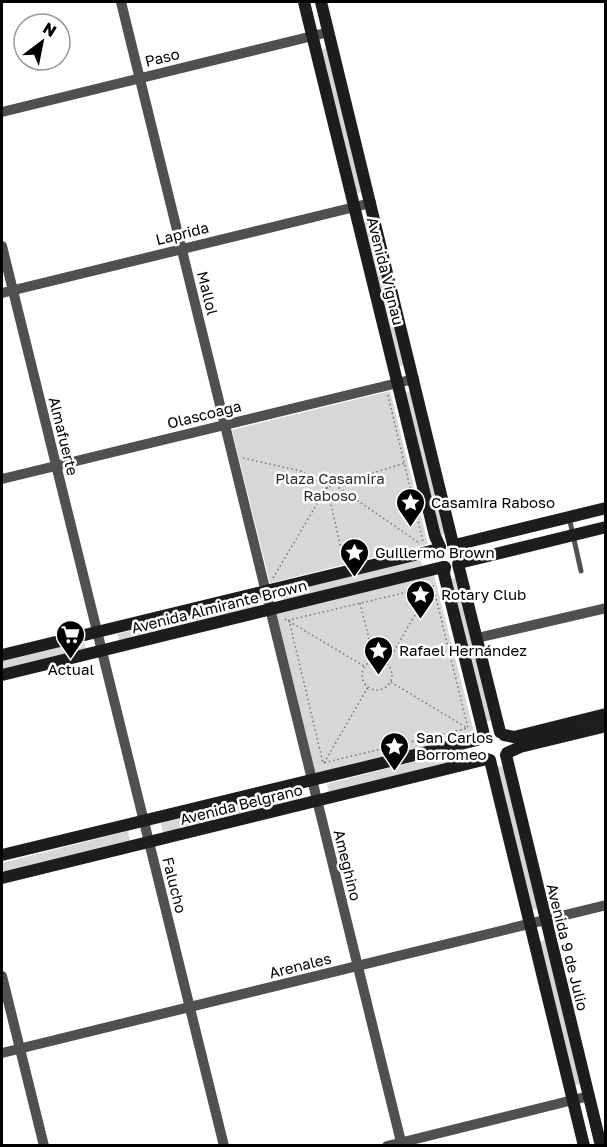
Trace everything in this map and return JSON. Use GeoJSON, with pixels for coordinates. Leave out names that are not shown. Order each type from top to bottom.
{"type":"FeatureCollection","features":[{"type":"Feature","properties":{"kind":"street","name":"Mallol"},"geometry":{"type":"LineString","coordinates":[[121,2],[266,592]]}},
{"type":"Feature","properties":{"kind":"street","name":"Avenida Vignau"},"geometry":{"type":"LineString","coordinates":[[304,2],[355,207],[392,384],[417,460],[439,548]]}},
{"type":"Feature","properties":{"kind":"street","name":"Avenida Vignau"},"geometry":{"type":"LineString","coordinates":[[321,2],[454,544]]}},
{"type":"Feature","properties":{"kind":"street","name":"Paso"},"geometry":{"type":"LineString","coordinates":[[2,112],[329,32]]}},
{"type":"Feature","properties":{"kind":"street","name":"Laprida"},"geometry":{"type":"LineString","coordinates":[[7,292],[371,203]]}},
{"type":"Feature","properties":{"kind":"street","name":"Almafuerte"},"geometry":{"type":"LineString","coordinates":[[2,246],[7,292],[56,465],[97,632]]}},
{"type":"Feature","properties":{"kind":"street","name":"Olascoaga"},"geometry":{"type":"LineString","coordinates":[[2,479],[414,379]]}},
{"type":"Feature","properties":{"kind":"street"},"geometry":{"type":"LineString","coordinates":[[606,508],[454,544],[445,544],[439,548],[437,556],[444,567],[482,737],[481,753],[488,759],[497,760],[520,747],[584,725],[606,714]]}},
{"type":"Feature","properties":{"kind":"street"},"geometry":{"type":"LineString","coordinates":[[444,567],[451,568],[459,563],[606,526]]}},
{"type":"Feature","properties":{"kind":"street"},"geometry":{"type":"LineString","coordinates":[[454,544],[461,553],[459,563],[502,734],[509,742],[506,754]]}},
{"type":"Feature","properties":{"kind":"street","name":"Avenida Almirante Brown"},"geometry":{"type":"LineString","coordinates":[[2,655],[439,548]]}},
{"type":"Feature","properties":{"kind":"street","name":"Avenida Almirante Brown"},"geometry":{"type":"LineString","coordinates":[[2,675],[444,567]]}},
{"type":"Feature","properties":{"kind":"street","name":"Ameghino"},"geometry":{"type":"LineString","coordinates":[[266,592],[401,1144]]}},
{"type":"Feature","properties":{"kind":"street"},"geometry":{"type":"LineString","coordinates":[[477,638],[606,608]]}},
{"type":"Feature","properties":{"kind":"street","name":"Falucho"},"geometry":{"type":"LineString","coordinates":[[97,632],[225,1146]]}},
{"type":"Feature","properties":{"kind":"street"},"geometry":{"type":"LineString","coordinates":[[482,737],[491,731],[514,737],[584,725],[606,726]]}},
{"type":"Feature","properties":{"kind":"street","name":"Avenida Belgrano"},"geometry":{"type":"LineString","coordinates":[[2,855],[144,819],[312,782],[482,737]]}},
{"type":"Feature","properties":{"kind":"street","name":"Avenida 9 de Julio"},"geometry":{"type":"LineString","coordinates":[[506,754],[601,1146]]}},
{"type":"Feature","properties":{"kind":"street","name":"Avenida Belgrano"},"geometry":{"type":"LineString","coordinates":[[2,878],[488,759]]}},
{"type":"Feature","properties":{"kind":"street","name":"Avenida 9 de Julio"},"geometry":{"type":"LineString","coordinates":[[488,759],[584,1146]]}},
{"type":"Feature","properties":{"kind":"street","name":"Arenales"},"geometry":{"type":"LineString","coordinates":[[2,1053],[606,905]]}},
{"type":"Feature","properties":{"kind":"street"},"geometry":{"type":"LineString","coordinates":[[2,976],[44,1146]]}},
{"type":"Feature","properties":{"kind":"street"},"geometry":{"type":"LineString","coordinates":[[387,1146],[589,1096]]}},
{"type":"Feature","properties":{"kind":"lane"},"geometry":{"type":"LineString","coordinates":[[569,517],[581,571]]}},
{"type":"Feature","properties":{"kind":"path"},"geometry":{"type":"LineString","coordinates":[[335,485],[424,546],[404,464],[392,384]]}},
{"type":"Feature","properties":{"kind":"path"},"geometry":{"type":"LineString","coordinates":[[232,455],[301,471],[327,487],[417,460]]}},
{"type":"Feature","properties":{"kind":"path"},"geometry":{"type":"LineString","coordinates":[[327,487],[345,571]]}},
{"type":"Feature","properties":{"kind":"path"},"geometry":{"type":"LineString","coordinates":[[266,592],[327,487]]}},
{"type":"Feature","properties":{"kind":"path"},"geometry":{"type":"LineString","coordinates":[[288,621],[433,586]]}},
{"type":"Feature","properties":{"kind":"path"},"geometry":{"type":"LineString","coordinates":[[387,663],[433,586]]}},
{"type":"Feature","properties":{"kind":"path"},"geometry":{"type":"LineString","coordinates":[[433,586],[468,728]]}},
{"type":"Feature","properties":{"kind":"path"},"geometry":{"type":"LineString","coordinates":[[360,603],[374,660]]}},
{"type":"Feature","properties":{"kind":"path"},"geometry":{"type":"LineString","coordinates":[[270,609],[364,666]]}},
{"type":"Feature","properties":{"kind":"path"},"geometry":{"type":"LineString","coordinates":[[288,621],[323,763]]}},
{"type":"Feature","properties":{"kind":"path"},"geometry":{"type":"LineString","coordinates":[[374,660],[387,663],[392,672],[388,686],[378,690],[368,687],[362,675],[364,666],[374,660]]}},
{"type":"Feature","properties":{"kind":"path"},"geometry":{"type":"LineString","coordinates":[[391,682],[468,728]]}},
{"type":"Feature","properties":{"kind":"path"},"geometry":{"type":"LineString","coordinates":[[323,763],[368,687]]}},
{"type":"Feature","properties":{"kind":"path"},"geometry":{"type":"LineString","coordinates":[[323,763],[468,728]]}},
{"type":"Feature","properties":{"kind":"green space"},"geometry":{"type":"Polygon","coordinates":[[[327,48],[361,192],[354,194],[319,50],[327,48]]]}},
{"type":"Feature","properties":{"kind":"green space"},"geometry":{"type":"Polygon","coordinates":[[[371,221],[405,365],[398,366],[363,223],[371,221]]]}},
{"type":"Feature","properties":{"kind":"green space","name":"Plaza Casamira Raboso"},"geometry":{"type":"Polygon","coordinates":[[[390,391],[428,544],[270,583],[232,430],[390,391]]]}},
{"type":"Feature","properties":{"kind":"green space"},"geometry":{"type":"Polygon","coordinates":[[[412,391],[446,534],[438,536],[404,393],[412,391]]]}},
{"type":"Feature","properties":{"kind":"green space"},"geometry":{"type":"Polygon","coordinates":[[[420,557],[422,566],[284,601],[282,592],[420,557]]]}},
{"type":"Feature","properties":{"kind":"green space"},"geometry":{"type":"Polygon","coordinates":[[[434,575],[475,736],[317,778],[275,612],[434,575]]]}},
{"type":"Feature","properties":{"kind":"green space"},"geometry":{"type":"Polygon","coordinates":[[[458,577],[492,720],[485,722],[450,579],[458,577]]]}},
{"type":"Feature","properties":{"kind":"green space"},"geometry":{"type":"Polygon","coordinates":[[[255,599],[258,608],[120,643],[117,634],[255,599]]]}},
{"type":"Feature","properties":{"kind":"green space"},"geometry":{"type":"Polygon","coordinates":[[[83,639],[86,648],[2,669],[2,659],[83,639]]]}},
{"type":"Feature","properties":{"kind":"green space"},"geometry":{"type":"Polygon","coordinates":[[[464,749],[467,758],[329,793],[327,784],[464,749]]]}},
{"type":"Feature","properties":{"kind":"green space"},"geometry":{"type":"Polygon","coordinates":[[[505,765],[539,909],[532,910],[497,767],[505,765]]]}},
{"type":"Feature","properties":{"kind":"green space"},"geometry":{"type":"Polygon","coordinates":[[[298,789],[301,798],[163,833],[161,823],[298,789]]]}},
{"type":"Feature","properties":{"kind":"green space"},"geometry":{"type":"Polygon","coordinates":[[[128,831],[130,841],[2,873],[2,863],[128,831]]]}},
{"type":"Feature","properties":{"kind":"green space"},"geometry":{"type":"Polygon","coordinates":[[[546,940],[580,1084],[572,1086],[538,942],[546,940]]]}},
{"type":"Feature","properties":{"kind":"place","name":"Casamira Raboso"},"geometry":{"type":"Point","coordinates":[410,528]}},
{"type":"Feature","properties":{"kind":"place","name":"Guillermo Brown"},"geometry":{"type":"Point","coordinates":[354,578]}},
{"type":"Feature","properties":{"kind":"place","name":"Rotary Club"},"geometry":{"type":"Point","coordinates":[420,620]}},
{"type":"Feature","properties":{"kind":"place","name":"Actual"},"geometry":{"type":"Point","coordinates":[71,660]}},
{"type":"Feature","properties":{"kind":"place","name":"Rafael Hernández"},"geometry":{"type":"Point","coordinates":[378,676]}},
{"type":"Feature","properties":{"kind":"place","name":"San Carlos Borromeo"},"geometry":{"type":"Point","coordinates":[395,772]}}]}
